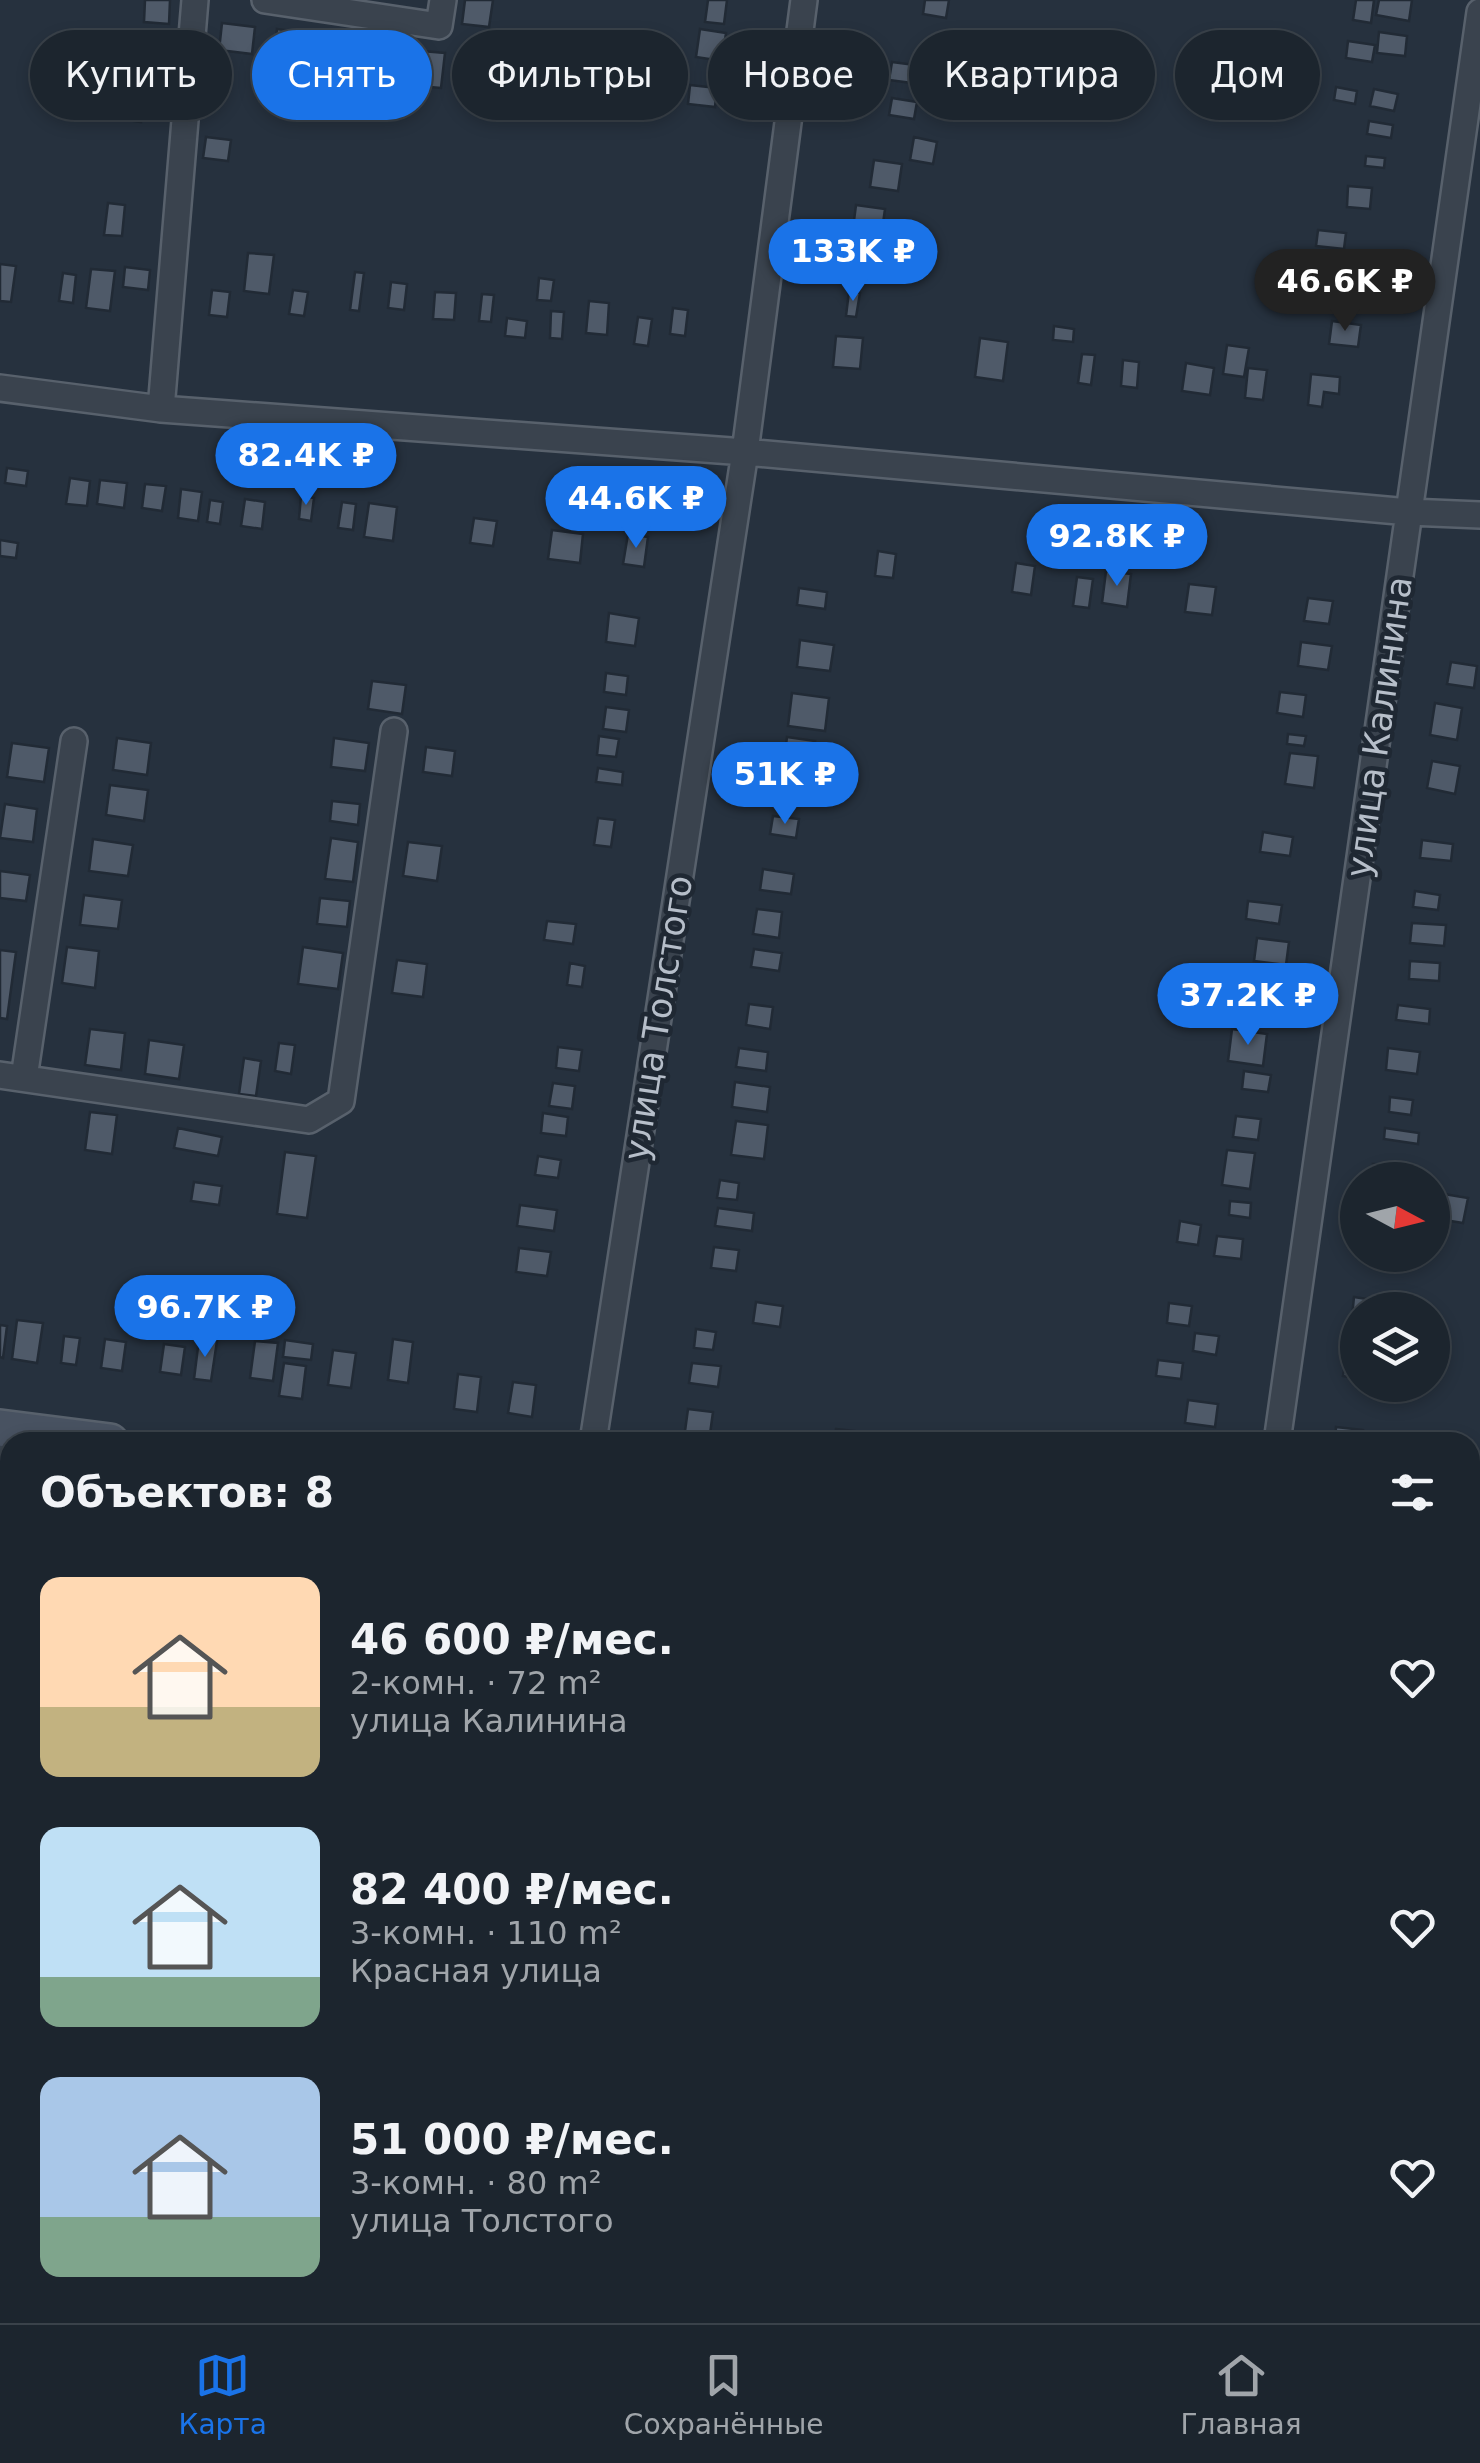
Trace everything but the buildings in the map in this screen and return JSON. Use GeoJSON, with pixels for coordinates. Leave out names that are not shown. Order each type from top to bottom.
{"type":"FeatureCollection","features":[{"type":"Feature","properties":{"kind":"street"},"geometry":{"type":"LineString","coordinates":[[161,409],[196,0]]}},
{"type":"Feature","properties":{"kind":"street"},"geometry":{"type":"LineString","coordinates":[[265,0],[438,26],[443,0]]}},
{"type":"Feature","properties":{"kind":"street","name":"улица Толстого"},"geometry":{"type":"LineString","coordinates":[[595,1432],[745,452],[804,0]]}},
{"type":"Feature","properties":{"kind":"street","name":"улица Калинина"},"geometry":{"type":"LineString","coordinates":[[1278,1432],[1480,12]]}},
{"type":"Feature","properties":{"kind":"street"},"geometry":{"type":"LineString","coordinates":[[0,388],[161,409],[745,452],[1410,512],[1480,514]]}},
{"type":"Feature","properties":{"kind":"street"},"geometry":{"type":"LineString","coordinates":[[74,741],[12,1076],[309,1120],[341,1101],[394,731]]}}]}
